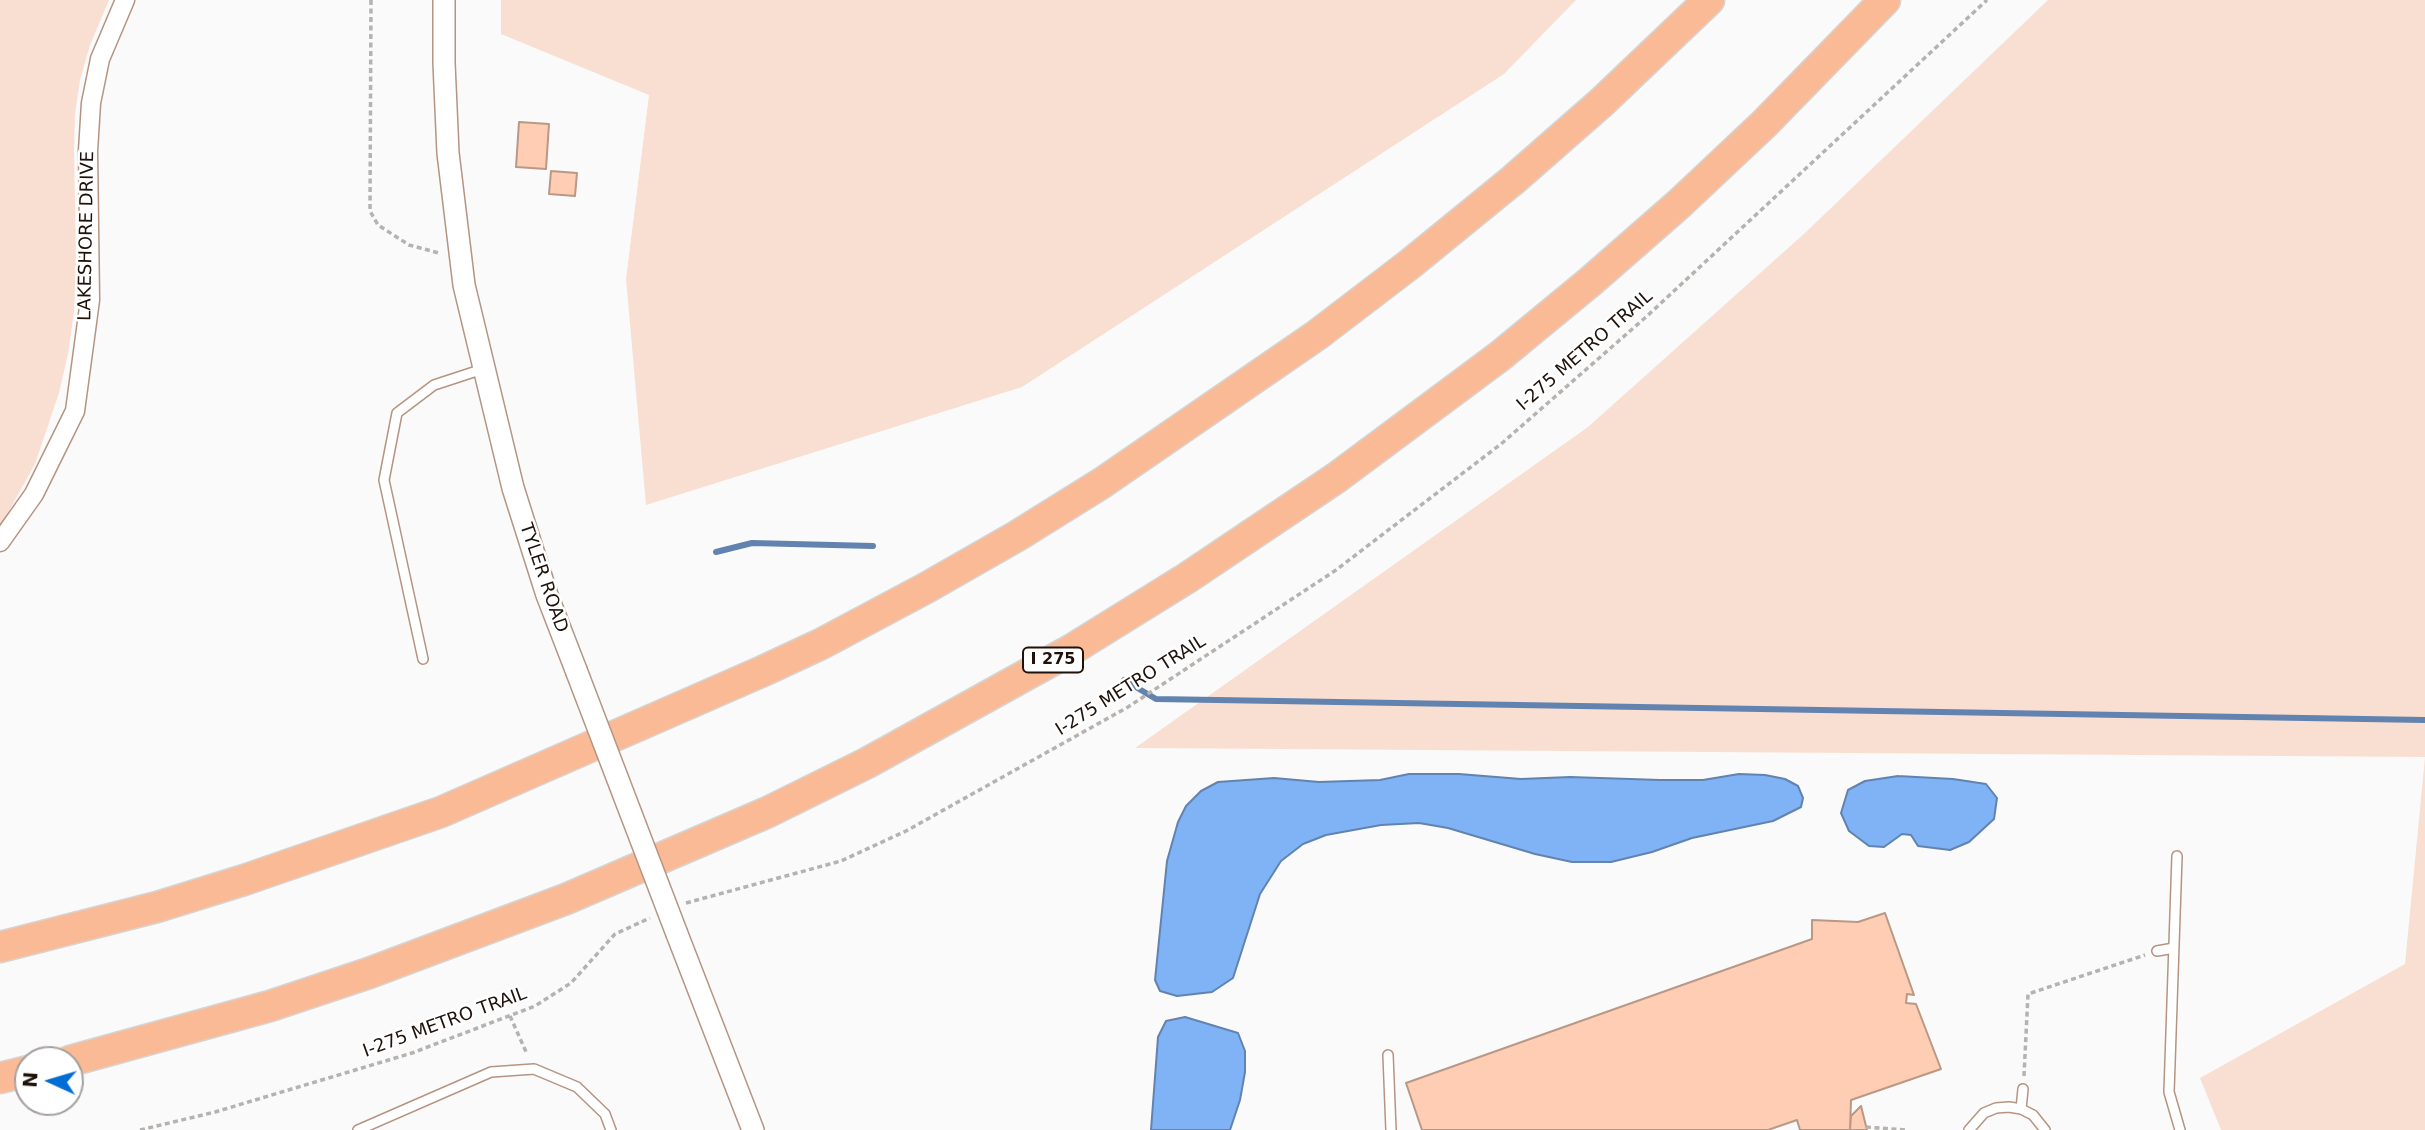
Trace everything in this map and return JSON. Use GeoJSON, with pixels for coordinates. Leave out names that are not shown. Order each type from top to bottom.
{"type":"FeatureCollection","features":[{"type":"Feature","properties":{"kind":"highway"},"geometry":{"type":"LineString","coordinates":[[0,947],[244,880],[441,812],[763,671],[821,644],[926,588],[1102,483],[1317,335],[1513,180],[1602,102],[1709,0]]}},
{"type":"Feature","properties":{"kind":"highway","name":"I 275"},"geometry":{"type":"LineString","coordinates":[[84,1057],[282,1002],[369,973],[566,899],[805,794],[890,751],[1071,650],[1187,578],[1336,478],[1500,356],[1679,204],[1764,124],[1885,0]]}},
{"type":"Feature","properties":{"kind":"street","name":"LAKESHORE DRIVE"},"geometry":{"type":"LineString","coordinates":[[0,542],[34,494],[75,411],[90,300],[88,151],[91,103],[100,59],[125,0]]}},
{"type":"Feature","properties":{"kind":"street","name":"TYLER ROAD"},"geometry":{"type":"LineString","coordinates":[[444,0],[448,153],[460,259],[483,369],[513,488],[547,595],[752,1130]]}},
{"type":"Feature","properties":{"kind":"lane"},"geometry":{"type":"LineString","coordinates":[[423,659],[384,480],[397,412],[434,385],[483,369]]}},
{"type":"Feature","properties":{"kind":"lane"},"geometry":{"type":"LineString","coordinates":[[2177,856],[2169,1092],[2180,1130]]}},
{"type":"Feature","properties":{"kind":"lane"},"geometry":{"type":"LineString","coordinates":[[2157,951],[2174,948]]}},
{"type":"Feature","properties":{"kind":"lane"},"geometry":{"type":"LineString","coordinates":[[1388,1055],[1391,1130]]}},
{"type":"Feature","properties":{"kind":"lane"},"geometry":{"type":"LineString","coordinates":[[358,1130],[491,1072],[534,1069],[577,1087],[605,1114],[611,1130]]}},
{"type":"Feature","properties":{"kind":"lane"},"geometry":{"type":"LineString","coordinates":[[2021,1109],[2024,1089]]}},
{"type":"Feature","properties":{"kind":"lane"},"geometry":{"type":"LineString","coordinates":[[1969,1130],[1984,1113],[2009,1107],[2033,1115],[2045,1130]]}},
{"type":"Feature","properties":{"kind":"path"},"geometry":{"type":"LineString","coordinates":[[371,0],[370,211],[378,225],[409,245],[460,259]]}},
{"type":"Feature","properties":{"kind":"path","name":"I-275 METRO TRAIL"},"geometry":{"type":"LineString","coordinates":[[683,904],[841,861],[906,831],[1128,707],[1336,570],[1501,444],[1646,317],[1987,0]]}},
{"type":"Feature","properties":{"kind":"path","name":"I-275 METRO TRAIL"},"geometry":{"type":"LineString","coordinates":[[140,1130],[215,1112],[412,1053],[535,1006],[571,984],[615,934],[660,914]]}},
{"type":"Feature","properties":{"kind":"path"},"geometry":{"type":"LineString","coordinates":[[2024,1089],[2028,994],[2157,951]]}},
{"type":"Feature","properties":{"kind":"path"},"geometry":{"type":"LineString","coordinates":[[510,1016],[534,1069]]}},
{"type":"Feature","properties":{"kind":"path"},"geometry":{"type":"LineString","coordinates":[[1866,1127],[1906,1130]]}},
{"type":"Feature","properties":{"kind":"shaded area"},"geometry":{"type":"Polygon","coordinates":[[[0,0],[109,0],[90,45],[80,80],[75,114],[76,259],[74,312],[68,354],[59,393],[35,464],[0,527],[0,0]]]}},
{"type":"Feature","properties":{"kind":"shaded area"},"geometry":{"type":"Polygon","coordinates":[[[501,0],[1576,0],[1504,74],[1022,387],[646,505],[626,279],[649,95],[501,34],[501,0]]]}},
{"type":"Feature","properties":{"kind":"shaded area"},"geometry":{"type":"Polygon","coordinates":[[[2048,0],[2425,0],[2425,757],[1135,748],[1588,427],[1806,232],[2048,0]]]}},
{"type":"Feature","properties":{"kind":"shaded area"},"geometry":{"type":"Polygon","coordinates":[[[2425,757],[2425,1130],[2221,1130],[2200,1078],[2405,964],[2425,757]]]}},
{"type":"Feature","properties":{"kind":"water"},"geometry":{"type":"Polygon","coordinates":[[[1409,774],[1459,774],[1521,779],[1570,777],[1660,780],[1703,780],[1739,774],[1765,775],[1785,779],[1798,786],[1803,798],[1801,807],[1773,821],[1692,838],[1611,862],[1572,862],[1448,828],[1419,823],[1381,825],[1326,835],[1303,844],[1281,861],[1260,894],[1233,978],[1212,992],[1177,996],[1160,991],[1155,980],[1167,861],[1178,822],[1186,806],[1201,791],[1218,782],[1274,778],[1319,782],[1380,780],[1409,774]]]}},
{"type":"Feature","properties":{"kind":"water"},"geometry":{"type":"Polygon","coordinates":[[[1898,776],[1986,784],[1997,798],[1994,819],[1969,842],[1950,850],[1918,846],[1911,835],[1902,834],[1884,847],[1869,846],[1849,831],[1841,813],[1848,790],[1865,781],[1898,776]]]}},
{"type":"Feature","properties":{"kind":"water"},"geometry":{"type":"Polygon","coordinates":[[[1185,1017],[1238,1033],[1245,1051],[1245,1072],[1240,1100],[1230,1130],[1151,1130],[1158,1037],[1166,1021],[1185,1017]]]}},
{"type":"Feature","properties":{"kind":"building"},"geometry":{"type":"Polygon","coordinates":[[[519,122],[549,124],[546,169],[516,167],[519,122]]]}},
{"type":"Feature","properties":{"kind":"building"},"geometry":{"type":"Polygon","coordinates":[[[551,171],[577,173],[575,196],[549,194],[551,171]]]}},
{"type":"Feature","properties":{"kind":"building"},"geometry":{"type":"Polygon","coordinates":[[[1885,913],[1914,995],[1907,994],[1906,1003],[1916,1004],[1941,1069],[1851,1100],[1850,1130],[1800,1130],[1797,1120],[1768,1130],[1422,1130],[1406,1083],[1812,939],[1812,920],[1858,922],[1885,913]]]}},
{"type":"Feature","properties":{"kind":"building"},"geometry":{"type":"Polygon","coordinates":[[[1861,1106],[1867,1130],[1850,1130],[1851,1116],[1861,1106]]]}},
{"type":"Feature","properties":{"kind":"waterway"},"geometry":{"type":"LineString","coordinates":[[716,552],[752,543],[873,546]]}},
{"type":"Feature","properties":{"kind":"waterway"},"geometry":{"type":"LineString","coordinates":[[1124,680],[1156,699],[2425,720]]}}]}
